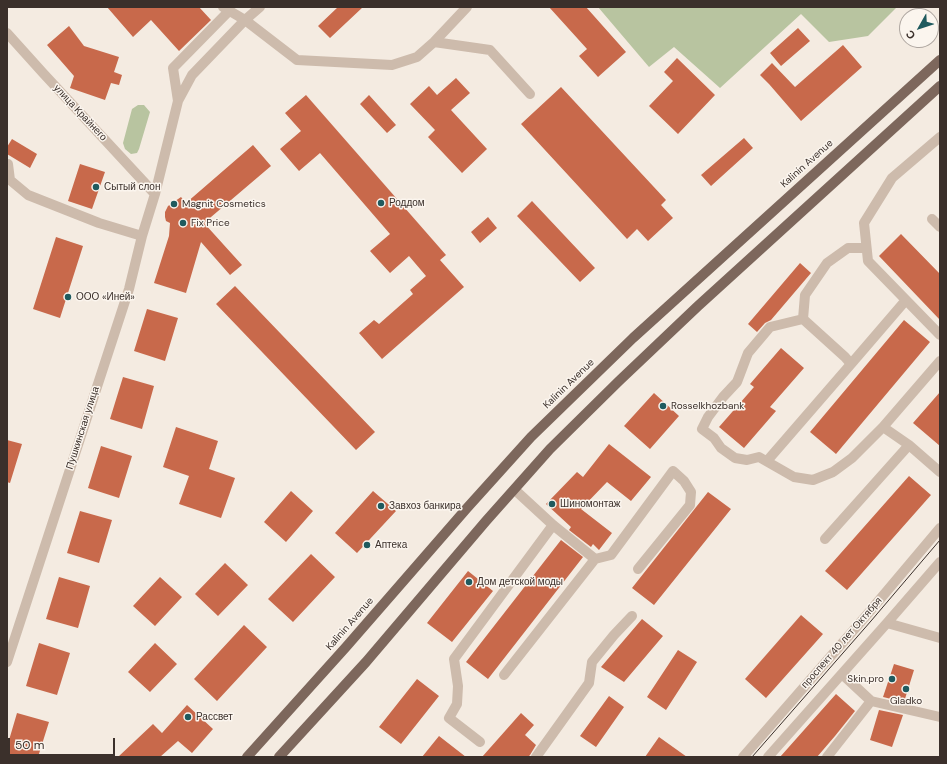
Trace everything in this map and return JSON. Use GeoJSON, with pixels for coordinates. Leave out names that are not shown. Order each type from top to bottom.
{"type":"FeatureCollection","features":[{"type":"Feature","properties":{"kind":"main road","name":"Kalinin Avenue"},"geometry":{"type":"LineString","coordinates":[[248,757],[531,437],[633,338],[940,60]]}},
{"type":"Feature","properties":{"kind":"main road"},"geometry":{"type":"LineString","coordinates":[[279,757],[366,662],[486,521],[550,449],[698,306],[940,86]]}},
{"type":"Feature","properties":{"kind":"street"},"geometry":{"type":"LineString","coordinates":[[178,101],[192,75],[245,20],[260,7]]}},
{"type":"Feature","properties":{"kind":"street"},"geometry":{"type":"LineString","coordinates":[[178,101],[173,68],[226,9],[245,20],[297,60],[392,65],[417,57],[434,42],[467,7]]}},
{"type":"Feature","properties":{"kind":"street","name":"улица Крайнего"},"geometry":{"type":"LineString","coordinates":[[7,32],[42,73],[155,194]]}},
{"type":"Feature","properties":{"kind":"street"},"geometry":{"type":"LineString","coordinates":[[434,42],[490,50],[530,94]]}},
{"type":"Feature","properties":{"kind":"street","name":"Пушкинская улица"},"geometry":{"type":"LineString","coordinates":[[7,662],[9,649],[129,289],[178,101]]}},
{"type":"Feature","properties":{"kind":"street"},"geometry":{"type":"LineString","coordinates":[[940,137],[892,178],[864,223],[868,261],[940,335]]}},
{"type":"Feature","properties":{"kind":"street"},"geometry":{"type":"LineString","coordinates":[[7,165],[8,164],[10,180],[28,195],[99,223],[142,236]]}},
{"type":"Feature","properties":{"kind":"street"},"geometry":{"type":"LineString","coordinates":[[932,219],[940,227]]}},
{"type":"Feature","properties":{"kind":"street"},"geometry":{"type":"LineString","coordinates":[[803,319],[804,295],[827,263],[848,248],[866,248]]}},
{"type":"Feature","properties":{"kind":"street"},"geometry":{"type":"LineString","coordinates":[[767,461],[906,300]]}},
{"type":"Feature","properties":{"kind":"street"},"geometry":{"type":"LineString","coordinates":[[803,319],[851,364]]}},
{"type":"Feature","properties":{"kind":"street"},"geometry":{"type":"LineString","coordinates":[[803,319],[770,327],[748,353],[737,382],[723,397],[708,417],[702,429],[714,438],[721,448],[735,458],[747,460],[759,457],[794,477],[813,480],[833,472],[852,458],[883,427],[940,361]]}},
{"type":"Feature","properties":{"kind":"street"},"geometry":{"type":"LineString","coordinates":[[883,427],[909,445],[940,472]]}},
{"type":"Feature","properties":{"kind":"street"},"geometry":{"type":"LineString","coordinates":[[825,539],[909,445]]}},
{"type":"Feature","properties":{"kind":"street"},"geometry":{"type":"LineString","coordinates":[[504,675],[595,559],[611,555],[673,470],[684,481],[691,492],[690,505],[638,569]]}},
{"type":"Feature","properties":{"kind":"street"},"geometry":{"type":"LineString","coordinates":[[515,490],[553,525],[595,559]]}},
{"type":"Feature","properties":{"kind":"street"},"geometry":{"type":"LineString","coordinates":[[480,742],[449,718],[457,704],[458,686],[454,659],[553,525]]}},
{"type":"Feature","properties":{"kind":"street","name":"проспект 40 лет Октября"},"geometry":{"type":"LineString","coordinates":[[743,757],[940,528]]}},
{"type":"Feature","properties":{"kind":"street","name":"проспект 40 лет Октября"},"geometry":{"type":"LineString","coordinates":[[768,757],[940,562]]}},
{"type":"Feature","properties":{"kind":"street"},"geometry":{"type":"LineString","coordinates":[[536,757],[590,683],[592,662],[632,616]]}},
{"type":"Feature","properties":{"kind":"street"},"geometry":{"type":"LineString","coordinates":[[887,623],[940,638]]}},
{"type":"Feature","properties":{"kind":"street"},"geometry":{"type":"LineString","coordinates":[[842,674],[872,701],[940,717]]}},
{"type":"Feature","properties":{"kind":"street"},"geometry":{"type":"LineString","coordinates":[[827,757],[872,701]]}},
{"type":"Feature","properties":{"kind":"green space"},"geometry":{"type":"Polygon","coordinates":[[[598,7],[897,7],[868,36],[829,42],[801,14],[720,88],[674,47],[649,67],[598,7]]]}},
{"type":"Feature","properties":{"kind":"green space"},"geometry":{"type":"Polygon","coordinates":[[[138,105],[144,105],[150,112],[139,149],[137,153],[131,154],[125,149],[123,143],[132,109],[138,105]]]}},
{"type":"Feature","properties":{"kind":"building"},"geometry":{"type":"Polygon","coordinates":[[[107,7],[199,7],[211,20],[179,51],[151,20],[133,37],[107,7]]]}},
{"type":"Feature","properties":{"kind":"building"},"geometry":{"type":"Polygon","coordinates":[[[338,7],[363,7],[330,38],[318,26],[338,7]]]}},
{"type":"Feature","properties":{"kind":"building"},"geometry":{"type":"Polygon","coordinates":[[[549,7],[586,7],[626,52],[598,77],[579,56],[587,49],[549,7]]]}},
{"type":"Feature","properties":{"kind":"building"},"geometry":{"type":"Polygon","coordinates":[[[69,26],[84,46],[119,57],[114,72],[122,75],[119,85],[111,83],[105,100],[70,88],[74,76],[47,45],[69,26]]]}},
{"type":"Feature","properties":{"kind":"building"},"geometry":{"type":"Polygon","coordinates":[[[798,28],[810,41],[781,66],[770,53],[798,28]]]}},
{"type":"Feature","properties":{"kind":"building"},"geometry":{"type":"Polygon","coordinates":[[[843,45],[862,67],[801,121],[760,75],[772,63],[795,87],[843,45]]]}},
{"type":"Feature","properties":{"kind":"building"},"geometry":{"type":"Polygon","coordinates":[[[677,58],[715,95],[678,134],[649,106],[673,81],[664,72],[677,58]]]}},
{"type":"Feature","properties":{"kind":"building"},"geometry":{"type":"Polygon","coordinates":[[[456,78],[470,93],[451,110],[487,149],[462,173],[428,137],[435,130],[410,104],[429,86],[437,95],[456,78]]]}},
{"type":"Feature","properties":{"kind":"building"},"geometry":{"type":"Polygon","coordinates":[[[561,87],[666,200],[661,205],[673,218],[648,241],[637,229],[627,239],[521,124],[561,87]]]}},
{"type":"Feature","properties":{"kind":"building","name":"Роддом"},"geometry":{"type":"Polygon","coordinates":[[[306,95],[446,255],[440,260],[464,287],[382,359],[359,333],[374,320],[379,324],[413,294],[410,290],[426,276],[409,256],[390,273],[370,251],[390,234],[320,153],[299,171],[280,149],[301,131],[285,113],[306,95]]]}},
{"type":"Feature","properties":{"kind":"building"},"geometry":{"type":"Polygon","coordinates":[[[369,95],[396,125],[387,133],[360,104],[369,95]]]}},
{"type":"Feature","properties":{"kind":"building"},"geometry":{"type":"Polygon","coordinates":[[[744,138],[753,148],[711,186],[701,175],[744,138]]]}},
{"type":"Feature","properties":{"kind":"building"},"geometry":{"type":"Polygon","coordinates":[[[12,139],[37,154],[30,168],[7,154],[7,147],[12,139]]]}},
{"type":"Feature","properties":{"kind":"building"},"geometry":{"type":"Polygon","coordinates":[[[253,145],[271,166],[204,223],[242,265],[230,275],[201,242],[186,293],[154,283],[169,236],[170,223],[166,221],[165,217],[165,212],[168,206],[181,197],[186,203],[253,145]]]}},
{"type":"Feature","properties":{"kind":"building"},"geometry":{"type":"Polygon","coordinates":[[[80,164],[105,172],[92,209],[68,201],[80,164]]]}},
{"type":"Feature","properties":{"kind":"building"},"geometry":{"type":"Polygon","coordinates":[[[532,201],[595,268],[580,282],[517,216],[532,201]]]}},
{"type":"Feature","properties":{"kind":"building"},"geometry":{"type":"Polygon","coordinates":[[[488,217],[497,228],[480,243],[471,232],[488,217]]]}},
{"type":"Feature","properties":{"kind":"building"},"geometry":{"type":"Polygon","coordinates":[[[901,234],[940,274],[940,320],[879,256],[901,234]]]}},
{"type":"Feature","properties":{"kind":"building"},"geometry":{"type":"Polygon","coordinates":[[[56,237],[83,246],[60,318],[33,309],[56,237]]]}},
{"type":"Feature","properties":{"kind":"building"},"geometry":{"type":"Polygon","coordinates":[[[800,263],[811,273],[771,320],[765,323],[757,332],[748,324],[800,263]]]}},
{"type":"Feature","properties":{"kind":"building"},"geometry":{"type":"Polygon","coordinates":[[[235,286],[375,432],[356,450],[216,304],[235,286]]]}},
{"type":"Feature","properties":{"kind":"building"},"geometry":{"type":"Polygon","coordinates":[[[147,309],[178,318],[165,361],[134,351],[147,309]]]}},
{"type":"Feature","properties":{"kind":"building"},"geometry":{"type":"Polygon","coordinates":[[[904,320],[930,342],[836,454],[810,432],[904,320]]]}},
{"type":"Feature","properties":{"kind":"building"},"geometry":{"type":"Polygon","coordinates":[[[781,348],[804,368],[770,407],[776,411],[744,448],[719,427],[754,387],[750,384],[781,348]]]}},
{"type":"Feature","properties":{"kind":"building"},"geometry":{"type":"Polygon","coordinates":[[[123,377],[154,386],[142,429],[110,419],[123,377]]]}},
{"type":"Feature","properties":{"kind":"building"},"geometry":{"type":"Polygon","coordinates":[[[940,392],[940,446],[913,423],[940,392]]]}},
{"type":"Feature","properties":{"kind":"building"},"geometry":{"type":"Polygon","coordinates":[[[654,393],[679,416],[650,449],[624,426],[654,393]]]}},
{"type":"Feature","properties":{"kind":"building"},"geometry":{"type":"Polygon","coordinates":[[[176,427],[218,441],[209,469],[235,478],[221,518],[179,504],[189,476],[163,467],[176,427]]]}},
{"type":"Feature","properties":{"kind":"building"},"geometry":{"type":"Polygon","coordinates":[[[7,440],[22,444],[10,483],[7,482],[7,440]]]}},
{"type":"Feature","properties":{"kind":"building"},"geometry":{"type":"Polygon","coordinates":[[[609,444],[651,477],[631,501],[607,482],[581,509],[612,533],[599,550],[593,544],[591,547],[569,530],[571,527],[546,504],[577,472],[583,477],[609,444]]]}},
{"type":"Feature","properties":{"kind":"building"},"geometry":{"type":"Polygon","coordinates":[[[101,446],[132,456],[119,498],[88,488],[101,446]]]}},
{"type":"Feature","properties":{"kind":"building"},"geometry":{"type":"Polygon","coordinates":[[[909,476],[931,495],[847,590],[825,571],[909,476]]]}},
{"type":"Feature","properties":{"kind":"building"},"geometry":{"type":"Polygon","coordinates":[[[291,491],[313,511],[286,542],[264,522],[291,491]]]}},
{"type":"Feature","properties":{"kind":"building"},"geometry":{"type":"Polygon","coordinates":[[[373,491],[396,511],[357,553],[335,533],[373,491]]]}},
{"type":"Feature","properties":{"kind":"building"},"geometry":{"type":"Polygon","coordinates":[[[708,492],[731,509],[654,605],[632,588],[708,492]]]}},
{"type":"Feature","properties":{"kind":"building"},"geometry":{"type":"Polygon","coordinates":[[[80,511],[112,520],[99,563],[67,553],[80,511]]]}},
{"type":"Feature","properties":{"kind":"building"},"geometry":{"type":"Polygon","coordinates":[[[561,540],[583,557],[488,679],[466,662],[561,540]]]}},
{"type":"Feature","properties":{"kind":"building"},"geometry":{"type":"Polygon","coordinates":[[[311,554],[335,577],[293,622],[268,599],[311,554]]]}},
{"type":"Feature","properties":{"kind":"building"},"geometry":{"type":"Polygon","coordinates":[[[225,563],[248,585],[218,616],[195,594],[225,563]]]}},
{"type":"Feature","properties":{"kind":"building"},"geometry":{"type":"Polygon","coordinates":[[[468,571],[493,591],[452,642],[427,623],[468,571]]]}},
{"type":"Feature","properties":{"kind":"building"},"geometry":{"type":"Polygon","coordinates":[[[59,577],[90,586],[78,628],[46,619],[59,577]]]}},
{"type":"Feature","properties":{"kind":"building"},"geometry":{"type":"Polygon","coordinates":[[[160,577],[182,597],[155,626],[133,606],[160,577]]]}},
{"type":"Feature","properties":{"kind":"building"},"geometry":{"type":"Polygon","coordinates":[[[801,615],[823,634],[766,698],[745,679],[801,615]]]}},
{"type":"Feature","properties":{"kind":"building"},"geometry":{"type":"Polygon","coordinates":[[[642,619],[663,636],[624,682],[601,667],[642,619]]]}},
{"type":"Feature","properties":{"kind":"building"},"geometry":{"type":"Polygon","coordinates":[[[244,625],[267,647],[217,701],[194,679],[244,625]]]}},
{"type":"Feature","properties":{"kind":"building"},"geometry":{"type":"Polygon","coordinates":[[[39,643],[70,653],[57,695],[26,686],[39,643]]]}},
{"type":"Feature","properties":{"kind":"building"},"geometry":{"type":"Polygon","coordinates":[[[155,643],[177,664],[150,692],[128,672],[155,643]]]}},
{"type":"Feature","properties":{"kind":"building"},"geometry":{"type":"Polygon","coordinates":[[[678,650],[697,662],[666,710],[647,697],[678,650]]]}},
{"type":"Feature","properties":{"kind":"building"},"geometry":{"type":"Polygon","coordinates":[[[894,664],[914,670],[904,702],[883,697],[894,664]]]}},
{"type":"Feature","properties":{"kind":"building"},"geometry":{"type":"Polygon","coordinates":[[[417,679],[439,696],[401,744],[379,727],[417,679]]]}},
{"type":"Feature","properties":{"kind":"building"},"geometry":{"type":"Polygon","coordinates":[[[836,694],[855,711],[817,757],[780,757],[836,694]]]}},
{"type":"Feature","properties":{"kind":"building"},"geometry":{"type":"Polygon","coordinates":[[[609,696],[624,707],[596,747],[580,736],[609,696]]]}},
{"type":"Feature","properties":{"kind":"building"},"geometry":{"type":"Polygon","coordinates":[[[187,705],[213,729],[192,753],[178,741],[160,757],[118,757],[153,724],[162,733],[187,705]]]}},
{"type":"Feature","properties":{"kind":"building"},"geometry":{"type":"Polygon","coordinates":[[[879,710],[903,715],[892,747],[870,740],[879,710]]]}},
{"type":"Feature","properties":{"kind":"building"},"geometry":{"type":"Polygon","coordinates":[[[17,713],[49,722],[38,757],[7,757],[7,747],[17,713]]]}},
{"type":"Feature","properties":{"kind":"building"},"geometry":{"type":"Polygon","coordinates":[[[521,713],[534,725],[525,735],[536,745],[530,755],[528,757],[482,757],[521,713]]]}},
{"type":"Feature","properties":{"kind":"building"},"geometry":{"type":"Polygon","coordinates":[[[439,736],[466,757],[422,757],[439,736]]]}},
{"type":"Feature","properties":{"kind":"building"},"geometry":{"type":"Polygon","coordinates":[[[659,737],[687,757],[645,757],[659,737]]]}},
{"type":"Feature","properties":{"kind":"tram line"},"geometry":{"type":"LineString","coordinates":[[752,757],[940,540]]}},
{"type":"Feature","properties":{"kind":"place","name":"Сытый слон"},"geometry":{"type":"Point","coordinates":[96,187]}},
{"type":"Feature","properties":{"kind":"place","name":"Роддом"},"geometry":{"type":"Point","coordinates":[381,203]}},
{"type":"Feature","properties":{"kind":"place","name":"Magnit Cosmetics"},"geometry":{"type":"Point","coordinates":[174,204]}},
{"type":"Feature","properties":{"kind":"place","name":"Fix Price"},"geometry":{"type":"Point","coordinates":[183,223]}},
{"type":"Feature","properties":{"kind":"place","name":"ООО «Иней»"},"geometry":{"type":"Point","coordinates":[68,297]}},
{"type":"Feature","properties":{"kind":"place","name":"Rosselkhozbank"},"geometry":{"type":"Point","coordinates":[663,406]}},
{"type":"Feature","properties":{"kind":"place","name":"Шиномонтаж"},"geometry":{"type":"Point","coordinates":[552,504]}},
{"type":"Feature","properties":{"kind":"place","name":"Завхоз банкира"},"geometry":{"type":"Point","coordinates":[381,506]}},
{"type":"Feature","properties":{"kind":"place","name":"Аптека"},"geometry":{"type":"Point","coordinates":[367,545]}},
{"type":"Feature","properties":{"kind":"place","name":"Дом детской моды"},"geometry":{"type":"Point","coordinates":[469,582]}},
{"type":"Feature","properties":{"kind":"place","name":"Skin.pro"},"geometry":{"type":"Point","coordinates":[892,679]}},
{"type":"Feature","properties":{"kind":"place","name":"Gladko"},"geometry":{"type":"Point","coordinates":[906,689]}},
{"type":"Feature","properties":{"kind":"place","name":"Рассвет"},"geometry":{"type":"Point","coordinates":[188,717]}}]}
